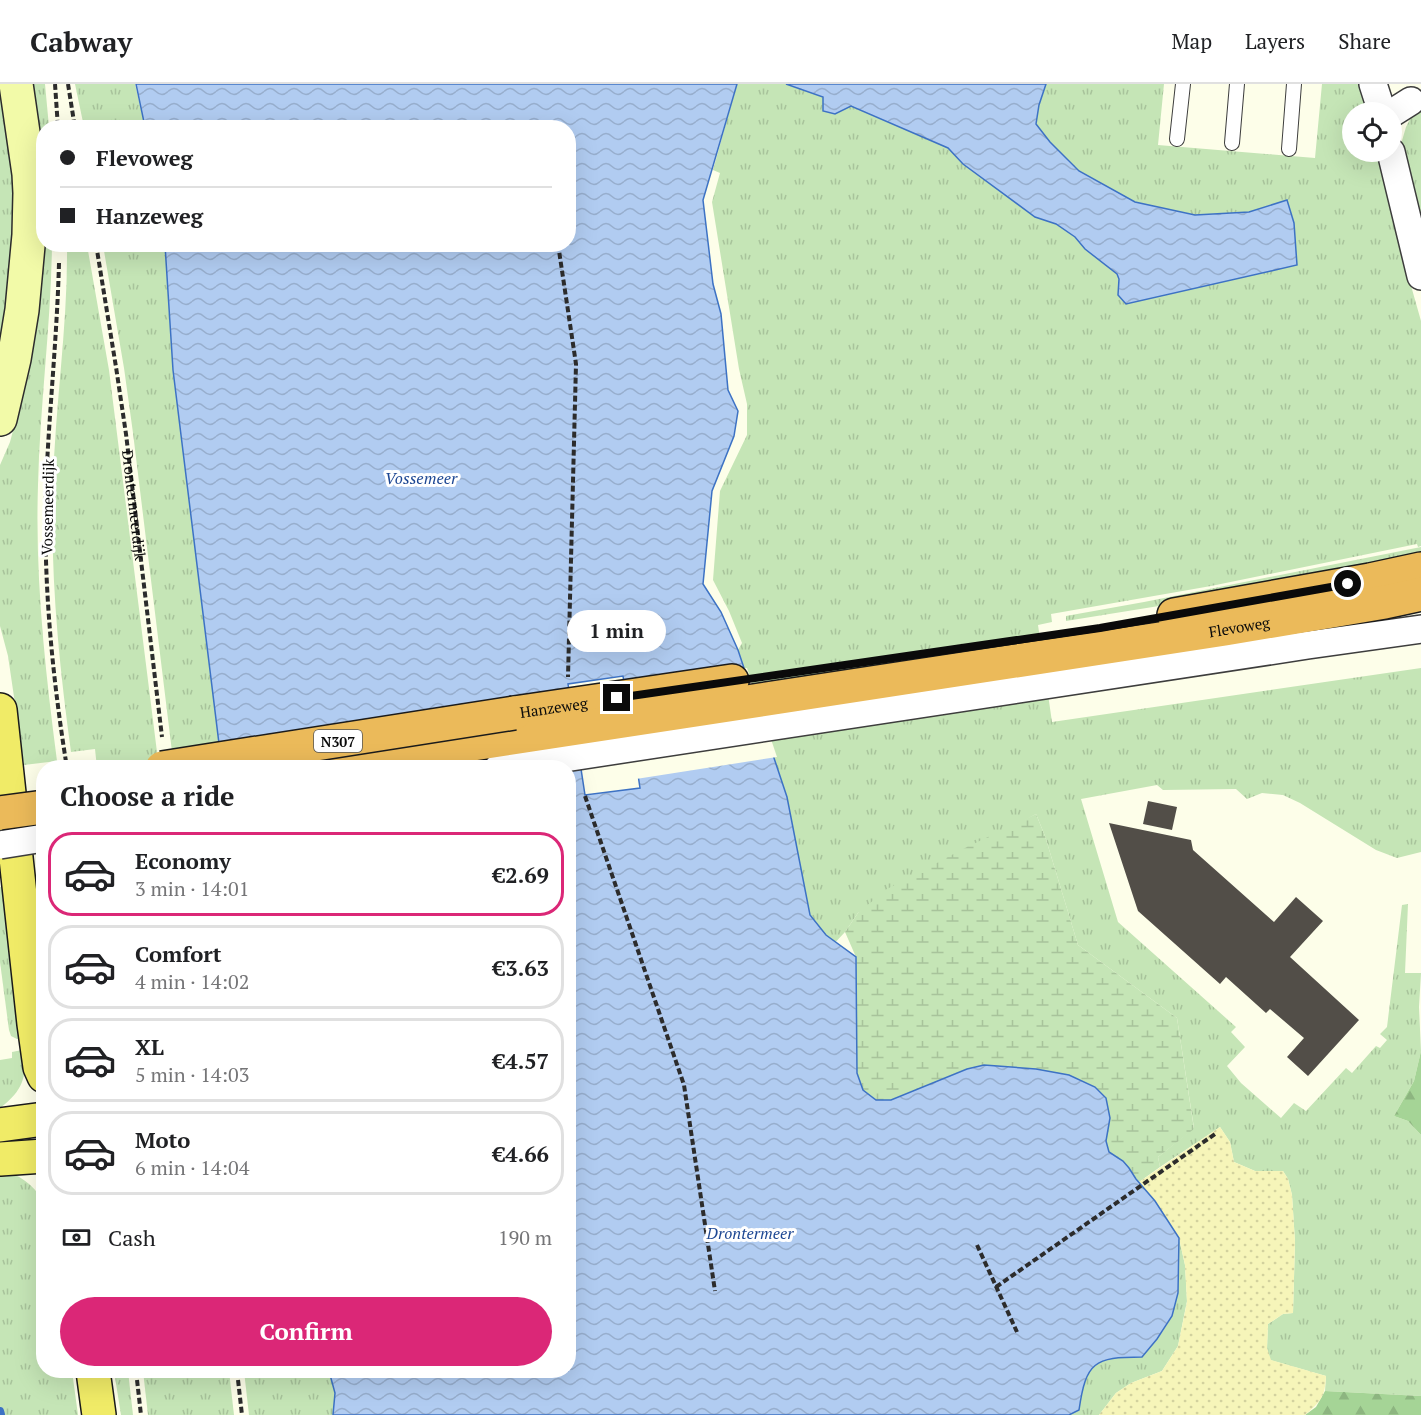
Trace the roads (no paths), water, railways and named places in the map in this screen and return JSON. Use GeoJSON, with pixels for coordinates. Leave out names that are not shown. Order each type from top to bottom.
{"type":"FeatureCollection","features":[{"type":"Feature","properties":{"kind":"highway","name":"Flevoweg"},"geometry":{"type":"LineString","coordinates":[[1058,657],[1100,628],[1421,569]]}},
{"type":"Feature","properties":{"kind":"highway","name":"Flevoweg"},"geometry":{"type":"LineString","coordinates":[[1058,657],[1421,594]]}},
{"type":"Feature","properties":{"kind":"highway","name":"Hanzeweg"},"geometry":{"type":"LineString","coordinates":[[163,758],[514,713],[1058,657]]}},
{"type":"Feature","properties":{"kind":"highway","name":"Hanzeweg"},"geometry":{"type":"LineString","coordinates":[[369,760],[1058,657]]}},
{"type":"Feature","properties":{"kind":"highway"},"geometry":{"type":"LineString","coordinates":[[0,791],[36,786]]}},
{"type":"Feature","properties":{"kind":"highway"},"geometry":{"type":"LineString","coordinates":[[0,813],[36,808]]}},
{"type":"Feature","properties":{"kind":"main road"},"geometry":{"type":"LineString","coordinates":[[2,725],[36,897]]}},
{"type":"Feature","properties":{"kind":"main road"},"geometry":{"type":"LineString","coordinates":[[2,725],[36,1038]]}},
{"type":"Feature","properties":{"kind":"main road"},"geometry":{"type":"LineString","coordinates":[[0,1125],[36,1120]]}},
{"type":"Feature","properties":{"kind":"main road"},"geometry":{"type":"LineString","coordinates":[[0,1159],[36,1157]]}},
{"type":"Feature","properties":{"kind":"main road"},"geometry":{"type":"LineString","coordinates":[[94,1378],[99,1415]]}},
{"type":"Feature","properties":{"kind":"street"},"geometry":{"type":"LineString","coordinates":[[0,419],[14,359],[22,310],[28,236],[29,174],[16,84]]}},
{"type":"Feature","properties":{"kind":"street"},"geometry":{"type":"LineString","coordinates":[[1373,84],[1379,102]]}},
{"type":"Feature","properties":{"kind":"street"},"geometry":{"type":"LineString","coordinates":[[1393,162],[1421,276]]}},
{"type":"Feature","properties":{"kind":"street","name":"Flevoweg"},"geometry":{"type":"LineString","coordinates":[[1058,657],[1421,629]]}},
{"type":"Feature","properties":{"kind":"street"},"geometry":{"type":"LineString","coordinates":[[538,760],[1058,657]]}},
{"type":"Feature","properties":{"kind":"street"},"geometry":{"type":"LineString","coordinates":[[0,845],[36,839]]}},
{"type":"Feature","properties":{"kind":"lane"},"geometry":{"type":"LineString","coordinates":[[1177,139],[1183,84]]}},
{"type":"Feature","properties":{"kind":"lane"},"geometry":{"type":"LineString","coordinates":[[1232,143],[1237,84]]}},
{"type":"Feature","properties":{"kind":"lane"},"geometry":{"type":"LineString","coordinates":[[1288,149],[1293,84]]}},
{"type":"Feature","properties":{"kind":"water"},"geometry":{"type":"Polygon","coordinates":[[[136,84],[737,84],[703,200],[713,284],[721,314],[728,390],[738,411],[734,436],[712,491],[703,584],[721,612],[738,650],[787,797],[810,915],[826,935],[856,957],[857,1073],[863,1090],[876,1100],[891,1100],[967,1069],[984,1065],[1036,1069],[1069,1075],[1095,1087],[1106,1098],[1110,1118],[1106,1141],[1109,1152],[1129,1168],[1155,1201],[1179,1238],[1178,1293],[1172,1316],[1142,1357],[1113,1359],[1095,1366],[1085,1381],[1079,1410],[1069,1415],[333,1415],[335,1393],[331,1378],[576,1378],[576,760],[509,760],[297,731],[238,760],[221,760],[173,370],[165,252],[576,252],[576,120],[144,120],[136,84]],[[623,676],[568,684],[585,795],[640,788],[623,676]]]}},
{"type":"Feature","properties":{"kind":"water"},"geometry":{"type":"Polygon","coordinates":[[[786,84],[1046,84],[1036,124],[1050,142],[1079,171],[1135,202],[1195,215],[1249,212],[1287,200],[1294,223],[1297,265],[1126,304],[1118,295],[1117,274],[1085,249],[1075,237],[1056,224],[1035,217],[963,164],[948,148],[851,106],[835,114],[823,111],[823,97],[786,84]]]}},
{"type":"Feature","properties":{"kind":"waterway"},"geometry":{"type":"LineString","coordinates":[[0,1411],[1,1415]]}},
{"type":"Feature","properties":{"kind":"water label","name":"Vossemeer"},"geometry":{"type":"Point","coordinates":[421,478]}},
{"type":"Feature","properties":{"kind":"water label","name":"Drontermeer"},"geometry":{"type":"Point","coordinates":[750,1233]}}]}
